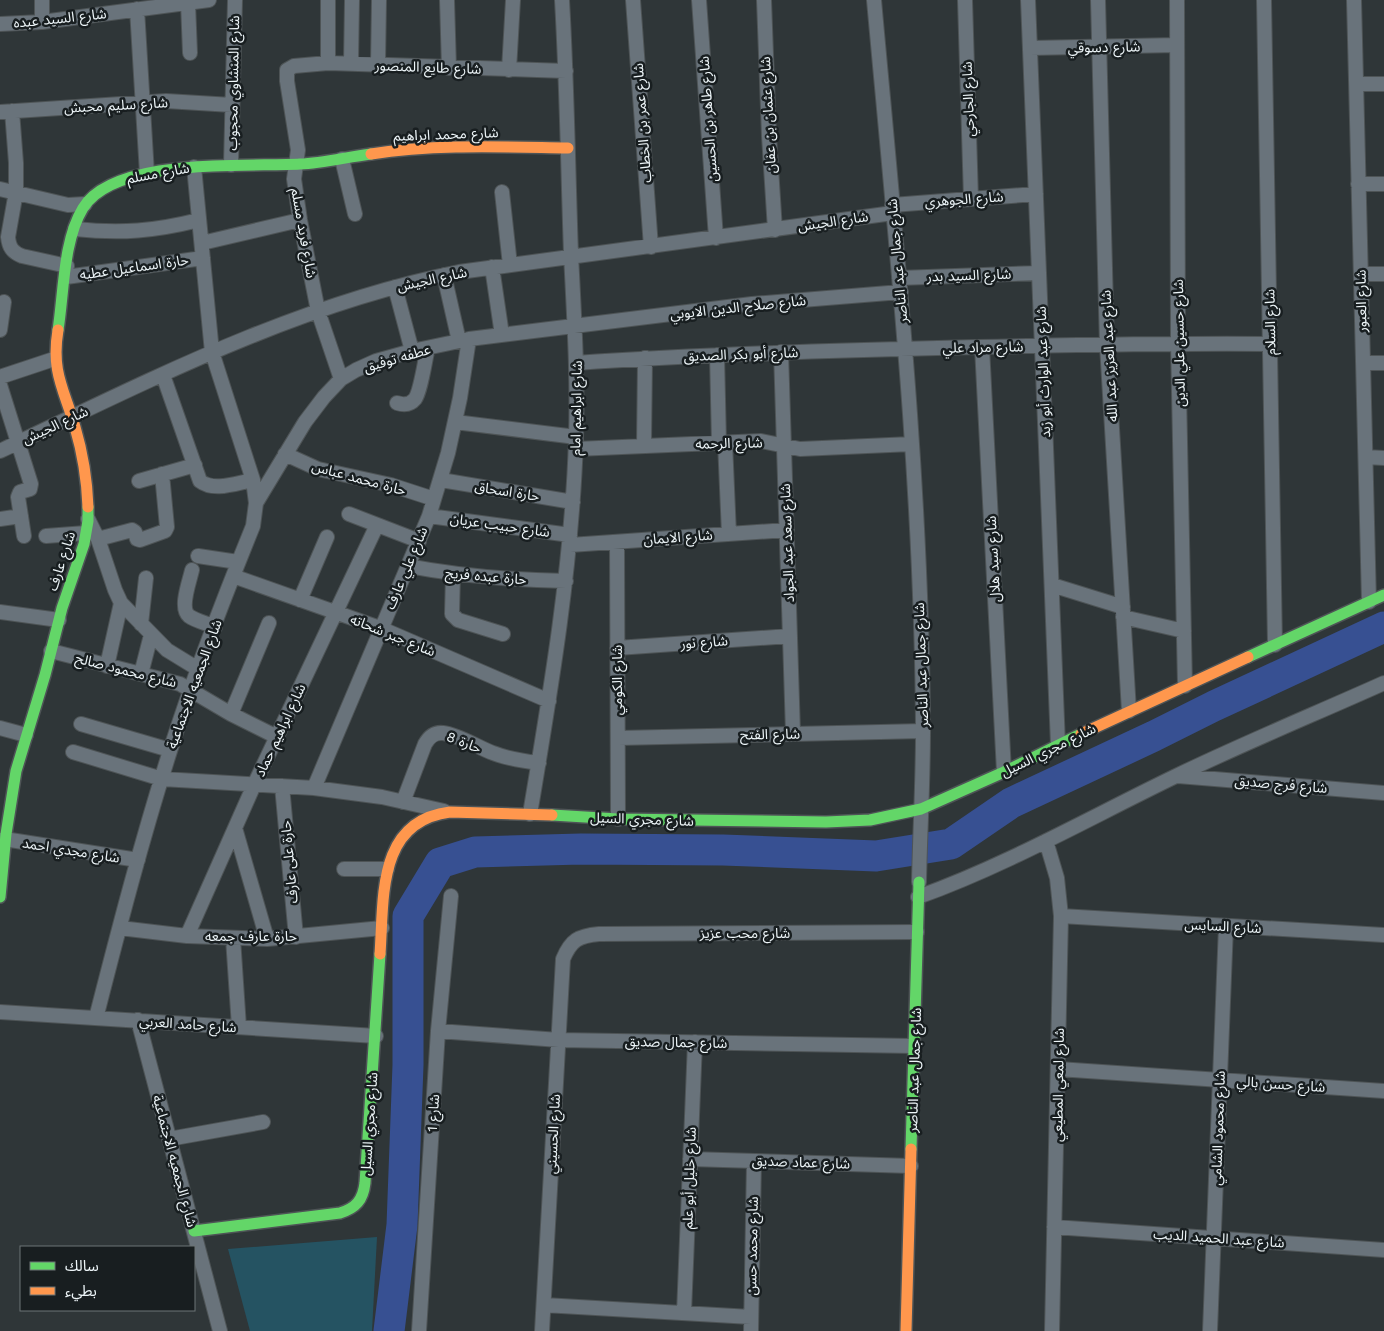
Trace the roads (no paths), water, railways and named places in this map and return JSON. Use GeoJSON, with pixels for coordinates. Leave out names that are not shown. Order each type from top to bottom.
{"type":"FeatureCollection","features":[{"type":"Feature","properties":{"kind":"street"},"geometry":{"type":"LineString","coordinates":[[42,0],[42,22]]}},
{"type":"Feature","properties":{"kind":"street","name":"شارع السيد عبده"},"geometry":{"type":"LineString","coordinates":[[0,24],[42,22],[137,9],[163,3],[188,3],[209,0]]}},
{"type":"Feature","properties":{"kind":"street","name":"شارع المنشاوي محجوب"},"geometry":{"type":"LineString","coordinates":[[231,165],[235,0]]}},
{"type":"Feature","properties":{"kind":"street"},"geometry":{"type":"LineString","coordinates":[[328,0],[328,63]]}},
{"type":"Feature","properties":{"kind":"street"},"geometry":{"type":"LineString","coordinates":[[351,64],[352,0]]}},
{"type":"Feature","properties":{"kind":"street"},"geometry":{"type":"LineString","coordinates":[[378,65],[379,0]]}},
{"type":"Feature","properties":{"kind":"street"},"geometry":{"type":"LineString","coordinates":[[447,0],[449,68]]}},
{"type":"Feature","properties":{"kind":"street"},"geometry":{"type":"LineString","coordinates":[[508,70],[513,0]]}},
{"type":"Feature","properties":{"kind":"street","name":"شارع ابراهيم امام"},"geometry":{"type":"LineString","coordinates":[[530,814],[560,636],[570,540],[576,443],[575,325],[562,0]]}},
{"type":"Feature","properties":{"kind":"street","name":"شارع عمر بن الخطاب"},"geometry":{"type":"LineString","coordinates":[[633,0],[651,247]]}},
{"type":"Feature","properties":{"kind":"street","name":"شارع طاهر بن الحسين"},"geometry":{"type":"LineString","coordinates":[[699,0],[716,238]]}},
{"type":"Feature","properties":{"kind":"street","name":"شارع عثمان بن عفان"},"geometry":{"type":"LineString","coordinates":[[764,0],[774,230]]}},
{"type":"Feature","properties":{"kind":"street","name":"شارع جمال عبد الناصر"},"geometry":{"type":"LineString","coordinates":[[874,0],[900,285],[912,444],[920,609],[923,731],[906,1331]]}},
{"type":"Feature","properties":{"kind":"street","name":"شارع الجارحي"},"geometry":{"type":"LineString","coordinates":[[965,0],[972,198]]}},
{"type":"Feature","properties":{"kind":"street","name":"شارع عبد الوارث أبو زيد"},"geometry":{"type":"LineString","coordinates":[[1028,0],[1058,745]]}},
{"type":"Feature","properties":{"kind":"street","name":"شارع عبد العزيز عبد الله"},"geometry":{"type":"LineString","coordinates":[[1098,0],[1107,345],[1129,711]]}},
{"type":"Feature","properties":{"kind":"street","name":"شارع حسين علي الدين"},"geometry":{"type":"LineString","coordinates":[[1177,0],[1178,343],[1185,686]]}},
{"type":"Feature","properties":{"kind":"street","name":"شارع السلام"},"geometry":{"type":"LineString","coordinates":[[1264,0],[1275,645]]}},
{"type":"Feature","properties":{"kind":"street","name":"شارع العبور"},"geometry":{"type":"LineString","coordinates":[[1354,0],[1369,602]]}},
{"type":"Feature","properties":{"kind":"street"},"geometry":{"type":"LineString","coordinates":[[188,3],[190,53]]}},
{"type":"Feature","properties":{"kind":"street"},"geometry":{"type":"LineString","coordinates":[[137,9],[147,174]]}},
{"type":"Feature","properties":{"kind":"street","name":"شارع دسوقي"},"geometry":{"type":"LineString","coordinates":[[1030,48],[1178,46]]}},
{"type":"Feature","properties":{"kind":"street","name":"شارع طايع المنصور"},"geometry":{"type":"LineString","coordinates":[[290,68],[328,63],[566,71]]}},
{"type":"Feature","properties":{"kind":"street","name":"شارع فريد مسلم"},"geometry":{"type":"LineString","coordinates":[[290,68],[287,70],[286,81],[298,144],[294,179],[300,220],[318,311],[341,379]]}},
{"type":"Feature","properties":{"kind":"street"},"geometry":{"type":"LineString","coordinates":[[1356,84],[1384,84]]}},
{"type":"Feature","properties":{"kind":"street","name":"شارع سليم محبش"},"geometry":{"type":"LineString","coordinates":[[6,111],[142,102],[192,102],[232,105]]}},
{"type":"Feature","properties":{"kind":"street"},"geometry":{"type":"LineString","coordinates":[[6,111],[16,163],[16,192],[8,237],[11,249],[22,256],[66,272]]}},
{"type":"Feature","properties":{"kind":"street","name":"شارع محمد ابراهيم"},"geometry":{"type":"LineString","coordinates":[[297,164],[390,151],[436,147],[568,148]]}},
{"type":"Feature","properties":{"kind":"street"},"geometry":{"type":"LineString","coordinates":[[342,159],[354,214]]}},
{"type":"Feature","properties":{"kind":"street","name":"شارع مسلم"},"geometry":{"type":"LineString","coordinates":[[85,204],[93,195],[110,184],[147,174],[194,167],[297,164]]}},
{"type":"Feature","properties":{"kind":"street","name":"شارع الجمعيه الاجتماعية"},"geometry":{"type":"LineString","coordinates":[[96,1018],[138,860],[170,750],[198,669],[253,526],[256,503],[253,480],[212,352],[194,167]]}},
{"type":"Feature","properties":{"kind":"street"},"geometry":{"type":"LineString","coordinates":[[1358,184],[1384,184]]}},
{"type":"Feature","properties":{"kind":"street"},"geometry":{"type":"LineString","coordinates":[[0,189],[68,205],[85,204]]}},
{"type":"Feature","properties":{"kind":"street"},"geometry":{"type":"LineString","coordinates":[[502,192],[510,265]]}},
{"type":"Feature","properties":{"kind":"street","name":"شارع الجوهري"},"geometry":{"type":"LineString","coordinates":[[893,209],[972,198],[1036,194]]}},
{"type":"Feature","properties":{"kind":"street","name":"شارع عارف"},"geometry":{"type":"LineString","coordinates":[[85,204],[75,230],[66,272],[54,359],[72,417],[86,472],[88,519]]}},
{"type":"Feature","properties":{"kind":"street","name":"شارع الجيش"},"geometry":{"type":"LineString","coordinates":[[0,451],[212,352],[318,311],[395,287],[444,275],[492,267],[774,230],[893,209]]}},
{"type":"Feature","properties":{"kind":"street"},"geometry":{"type":"LineString","coordinates":[[75,230],[137,232],[199,220]]}},
{"type":"Feature","properties":{"kind":"street"},"geometry":{"type":"LineString","coordinates":[[202,243],[300,220]]}},
{"type":"Feature","properties":{"kind":"street","name":"حارة اسماعيل عطيه"},"geometry":{"type":"LineString","coordinates":[[66,272],[203,258]]}},
{"type":"Feature","properties":{"kind":"street"},"geometry":{"type":"LineString","coordinates":[[492,267],[502,335]]}},
{"type":"Feature","properties":{"kind":"street","name":"شارع السيد بدر"},"geometry":{"type":"LineString","coordinates":[[900,285],[1039,273]]}},
{"type":"Feature","properties":{"kind":"street"},"geometry":{"type":"LineString","coordinates":[[1360,274],[1384,274]]}},
{"type":"Feature","properties":{"kind":"street","name":"شارع علي عارف"},"geometry":{"type":"LineString","coordinates":[[314,788],[380,628],[419,541],[441,480],[455,422],[464,340],[444,275]]}},
{"type":"Feature","properties":{"kind":"street","name":"شارع صلاح الدين الايوبي"},"geometry":{"type":"LineString","coordinates":[[575,325],[900,285]]}},
{"type":"Feature","properties":{"kind":"street"},"geometry":{"type":"LineString","coordinates":[[395,287],[412,351]]}},
{"type":"Feature","properties":{"kind":"street"},"geometry":{"type":"LineString","coordinates":[[0,330],[4,302]]}},
{"type":"Feature","properties":{"kind":"street","name":"عطفه توفيق"},"geometry":{"type":"LineString","coordinates":[[256,503],[305,422],[341,379],[356,370],[376,361],[412,351],[464,340],[575,325]]}},
{"type":"Feature","properties":{"kind":"street","name":"شارع مراد علي"},"geometry":{"type":"LineString","coordinates":[[905,349],[1178,343],[1270,344]]}},
{"type":"Feature","properties":{"kind":"street","name":"شارع سيد هلال"},"geometry":{"type":"LineString","coordinates":[[982,347],[1004,772]]}},
{"type":"Feature","properties":{"kind":"street"},"geometry":{"type":"LineString","coordinates":[[396,403],[410,404],[416,397],[428,348]]}},
{"type":"Feature","properties":{"kind":"street","name":"شارع أبو بكر الصديق"},"geometry":{"type":"LineString","coordinates":[[576,363],[781,352],[905,349]]}},
{"type":"Feature","properties":{"kind":"street","name":"شارع سعد عبد الجواد"},"geometry":{"type":"LineString","coordinates":[[781,352],[793,733]]}},
{"type":"Feature","properties":{"kind":"street"},"geometry":{"type":"LineString","coordinates":[[717,355],[728,534]]}},
{"type":"Feature","properties":{"kind":"street"},"geometry":{"type":"LineString","coordinates":[[644,446],[645,358]]}},
{"type":"Feature","properties":{"kind":"street"},"geometry":{"type":"LineString","coordinates":[[0,377],[54,359]]}},
{"type":"Feature","properties":{"kind":"street"},"geometry":{"type":"LineString","coordinates":[[1362,363],[1384,363]]}},
{"type":"Feature","properties":{"kind":"street"},"geometry":{"type":"LineString","coordinates":[[163,375],[200,481],[216,487],[253,480]]}},
{"type":"Feature","properties":{"kind":"street"},"geometry":{"type":"LineString","coordinates":[[0,385],[32,486],[18,495],[24,536]]}},
{"type":"Feature","properties":{"kind":"street","name":"شارع الرحمه"},"geometry":{"type":"LineString","coordinates":[[455,422],[576,443],[644,446],[761,442],[800,449],[912,444]]}},
{"type":"Feature","properties":{"kind":"street","name":"حارة محمد عباس"},"geometry":{"type":"LineString","coordinates":[[285,454],[325,471],[391,485],[434,499]]}},
{"type":"Feature","properties":{"kind":"street"},"geometry":{"type":"LineString","coordinates":[[1366,458],[1384,458]]}},
{"type":"Feature","properties":{"kind":"street"},"geometry":{"type":"LineString","coordinates":[[139,481],[194,465]]}},
{"type":"Feature","properties":{"kind":"street"},"geometry":{"type":"LineString","coordinates":[[46,536],[92,536],[133,530],[140,540],[165,531],[167,528],[162,474]]}},
{"type":"Feature","properties":{"kind":"street","name":"حارة اسحاق"},"geometry":{"type":"LineString","coordinates":[[441,480],[573,502]]}},
{"type":"Feature","properties":{"kind":"street"},"geometry":{"type":"LineString","coordinates":[[349,514],[419,541]]}},
{"type":"Feature","properties":{"kind":"street"},"geometry":{"type":"LineString","coordinates":[[0,519],[21,516]]}},
{"type":"Feature","properties":{"kind":"street","name":"شارع حبيب عريان"},"geometry":{"type":"LineString","coordinates":[[429,516],[570,540]]}},
{"type":"Feature","properties":{"kind":"street"},"geometry":{"type":"LineString","coordinates":[[88,519],[92,536],[121,602],[140,624],[167,650],[198,669]]}},
{"type":"Feature","properties":{"kind":"street","name":"شارع ابراهيم حماد"},"geometry":{"type":"LineString","coordinates":[[187,936],[254,785],[377,525]]}},
{"type":"Feature","properties":{"kind":"street","name":"شارع الايمان"},"geometry":{"type":"LineString","coordinates":[[570,540],[617,542],[786,530]]}},
{"type":"Feature","properties":{"kind":"street","name":"شارع عارف"},"geometry":{"type":"LineString","coordinates":[[0,898],[4,815],[59,620],[92,536]]}},
{"type":"Feature","properties":{"kind":"street"},"geometry":{"type":"LineString","coordinates":[[300,600],[328,537]]}},
{"type":"Feature","properties":{"kind":"street","name":"شارع الكومي"},"geometry":{"type":"LineString","coordinates":[[617,542],[618,819]]}},
{"type":"Feature","properties":{"kind":"street"},"geometry":{"type":"LineString","coordinates":[[198,556],[238,562]]}},
{"type":"Feature","properties":{"kind":"street","name":"حارة عبده فريج"},"geometry":{"type":"LineString","coordinates":[[408,566],[452,574],[515,580],[566,581]]}},
{"type":"Feature","properties":{"kind":"street"},"geometry":{"type":"LineString","coordinates":[[192,570],[184,601],[184,610],[189,616],[214,627]]}},
{"type":"Feature","properties":{"kind":"street"},"geometry":{"type":"LineString","coordinates":[[452,574],[451,611],[453,617],[503,634]]}},
{"type":"Feature","properties":{"kind":"street","name":"شارع جبر شحاته"},"geometry":{"type":"LineString","coordinates":[[233,576],[380,628],[549,701]]}},
{"type":"Feature","properties":{"kind":"street"},"geometry":{"type":"LineString","coordinates":[[140,624],[146,578]]}},
{"type":"Feature","properties":{"kind":"street"},"geometry":{"type":"LineString","coordinates":[[1052,585],[1123,612],[1184,631]]}},
{"type":"Feature","properties":{"kind":"street","name":"شارع مجري السيل"},"geometry":{"type":"LineString","coordinates":[[194,1231],[340,1213],[350,1211],[359,1204],[365,1189],[382,928],[388,869],[394,849],[406,831],[419,821],[434,814],[450,812],[618,819],[845,821],[870,820],[921,809],[1004,772],[1129,711],[1384,595]]}},
{"type":"Feature","properties":{"kind":"street"},"geometry":{"type":"LineString","coordinates":[[108,666],[121,602]]}},
{"type":"Feature","properties":{"kind":"street"},"geometry":{"type":"LineString","coordinates":[[0,612],[59,620]]}},
{"type":"Feature","properties":{"kind":"street"},"geometry":{"type":"LineString","coordinates":[[231,714],[269,623]]}},
{"type":"Feature","properties":{"kind":"street"},"geometry":{"type":"LineString","coordinates":[[141,674],[151,635]]}},
{"type":"Feature","properties":{"kind":"street","name":"شارع نور"},"geometry":{"type":"LineString","coordinates":[[617,648],[790,636]]}},
{"type":"Feature","properties":{"kind":"street","name":"شارع محمود صالح"},"geometry":{"type":"LineString","coordinates":[[51,651],[180,684],[231,714],[277,737]]}},
{"type":"Feature","properties":{"kind":"street"},"geometry":{"type":"LineString","coordinates":[[918,897],[951,886],[1178,776],[1384,683]]}},
{"type":"Feature","properties":{"kind":"street"},"geometry":{"type":"LineString","coordinates":[[81,724],[170,750]]}},
{"type":"Feature","properties":{"kind":"street"},"geometry":{"type":"LineString","coordinates":[[0,728],[26,735]]}},
{"type":"Feature","properties":{"kind":"street","name":"شارع الفتح"},"geometry":{"type":"LineString","coordinates":[[618,738],[923,731]]}},
{"type":"Feature","properties":{"kind":"street","name":"حارة 8"},"geometry":{"type":"LineString","coordinates":[[403,802],[425,744],[430,737],[436,734],[449,735],[513,760],[539,763]]}},
{"type":"Feature","properties":{"kind":"street"},"geometry":{"type":"LineString","coordinates":[[73,752],[162,779],[314,788],[403,802],[450,812]]}},
{"type":"Feature","properties":{"kind":"street","name":"شارع فرج صديق"},"geometry":{"type":"LineString","coordinates":[[1178,776],[1384,794]]}},
{"type":"Feature","properties":{"kind":"street","name":"حارة على عارف"},"geometry":{"type":"LineString","coordinates":[[282,786],[296,937]]}},
{"type":"Feature","properties":{"kind":"street"},"geometry":{"type":"LineString","coordinates":[[235,828],[267,939]]}},
{"type":"Feature","properties":{"kind":"street","name":"شارع مجدي احمد"},"geometry":{"type":"LineString","coordinates":[[4,839],[138,860]]}},
{"type":"Feature","properties":{"kind":"street","name":"شارع لمعي المطيعي"},"geometry":{"type":"LineString","coordinates":[[1046,841],[1057,878],[1061,916],[1052,1331]]}},
{"type":"Feature","properties":{"kind":"street"},"geometry":{"type":"LineString","coordinates":[[344,869],[388,869]]}},
{"type":"Feature","properties":{"kind":"street","name":"شارع 1"},"geometry":{"type":"LineString","coordinates":[[419,1331],[438,1031],[451,896]]}},
{"type":"Feature","properties":{"kind":"street","name":"شارع السايس"},"geometry":{"type":"LineString","coordinates":[[1061,916],[1384,935]]}},
{"type":"Feature","properties":{"kind":"street","name":"شارع محمود الشامي"},"geometry":{"type":"LineString","coordinates":[[1210,1331],[1226,926]]}},
{"type":"Feature","properties":{"kind":"street","name":"حارة عارف جمعه"},"geometry":{"type":"LineString","coordinates":[[120,928],[187,936],[267,939],[382,928]]}},
{"type":"Feature","properties":{"kind":"street","name":"شارع محب عزيز"},"geometry":{"type":"LineString","coordinates":[[575,941],[584,936],[599,934],[917,932]]}},
{"type":"Feature","properties":{"kind":"street"},"geometry":{"type":"LineString","coordinates":[[233,938],[239,1027]]}},
{"type":"Feature","properties":{"kind":"street","name":"شارع الحسيني"},"geometry":{"type":"LineString","coordinates":[[542,1331],[563,960],[568,948],[575,941]]}},
{"type":"Feature","properties":{"kind":"street","name":"شارع حامد العربي"},"geometry":{"type":"LineString","coordinates":[[0,1012],[376,1036]]}},
{"type":"Feature","properties":{"kind":"street","name":"شارع الجمعيه الاجتماعية"},"geometry":{"type":"LineString","coordinates":[[138,1020],[220,1331]]}},
{"type":"Feature","properties":{"kind":"street","name":"شارع جمال صديق"},"geometry":{"type":"LineString","coordinates":[[438,1031],[559,1040],[914,1046]]}},
{"type":"Feature","properties":{"kind":"street","name":"شارع خليل أبو علم"},"geometry":{"type":"LineString","coordinates":[[684,1313],[695,1042]]}},
{"type":"Feature","properties":{"kind":"street","name":"شارع حسن بالي"},"geometry":{"type":"LineString","coordinates":[[1058,1069],[1384,1091]]}},
{"type":"Feature","properties":{"kind":"street"},"geometry":{"type":"LineString","coordinates":[[169,1138],[263,1122]]}},
{"type":"Feature","properties":{"kind":"street","name":"شارع عماد صديق"},"geometry":{"type":"LineString","coordinates":[[690,1159],[911,1166]]}},
{"type":"Feature","properties":{"kind":"street","name":"شارع محمد حسن"},"geometry":{"type":"LineString","coordinates":[[751,1324],[754,1161]]}},
{"type":"Feature","properties":{"kind":"street","name":"شارع عبد الحميد الديب"},"geometry":{"type":"LineString","coordinates":[[1054,1227],[1384,1250]]}},
{"type":"Feature","properties":{"kind":"street"},"geometry":{"type":"LineString","coordinates":[[544,1305],[684,1313],[751,1324]]}},
{"type":"Feature","properties":{"kind":"waterway"},"geometry":{"type":"LineString","coordinates":[[389,1331],[402,1225],[408,1065],[408,916],[440,863],[475,852],[581,849],[723,850],[876,856],[951,844],[1011,803],[1384,627]]}}]}
